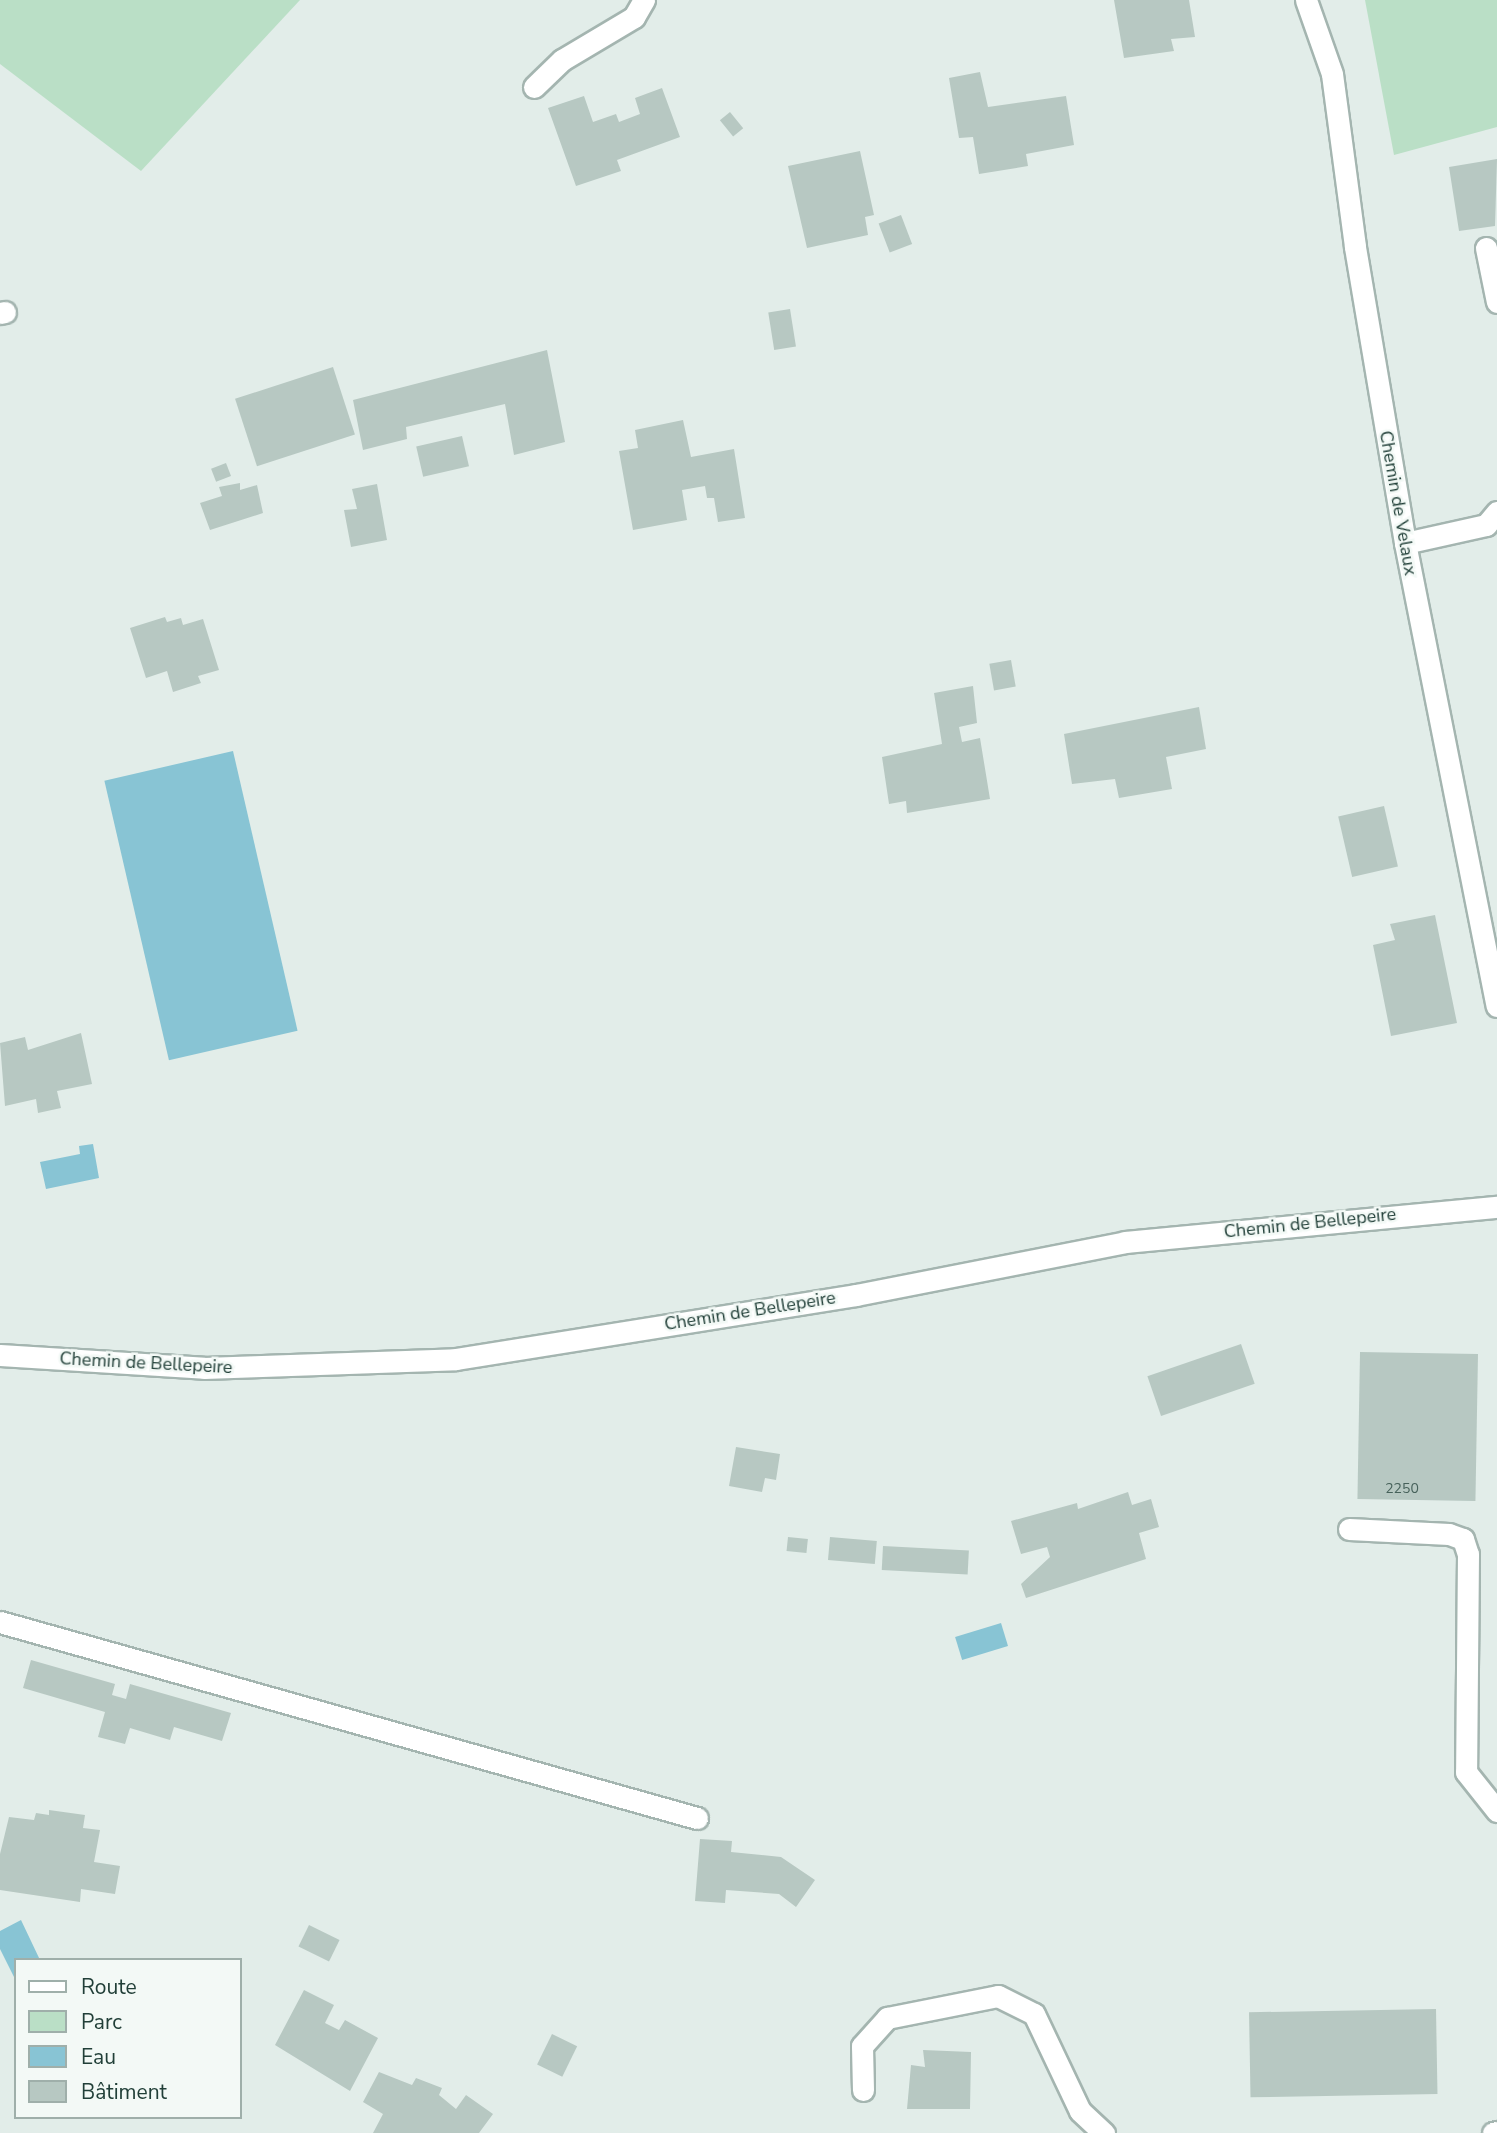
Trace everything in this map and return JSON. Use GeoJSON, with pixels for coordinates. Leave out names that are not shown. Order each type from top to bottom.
{"type":"FeatureCollection","features":[{"type":"Feature","properties":{"kind":"street"},"geometry":{"type":"LineString","coordinates":[[534,87],[562,60],[634,17],[644,0]]}},
{"type":"Feature","properties":{"kind":"street","name":"Chemin de Velaux"},"geometry":{"type":"LineString","coordinates":[[1306,0],[1332,74],[1355,247],[1405,543],[1497,1006]]}},
{"type":"Feature","properties":{"kind":"street"},"geometry":{"type":"LineString","coordinates":[[1486,248],[1497,302]]}},
{"type":"Feature","properties":{"kind":"street"},"geometry":{"type":"LineString","coordinates":[[1405,543],[1486,525],[1497,512]]}},
{"type":"Feature","properties":{"kind":"street","name":"Chemin de Bellepeire"},"geometry":{"type":"LineString","coordinates":[[0,1355],[204,1368],[456,1359],[869,1292],[1125,1242],[1497,1207]]}},
{"type":"Feature","properties":{"kind":"street"},"geometry":{"type":"LineString","coordinates":[[1349,1529],[1449,1534],[1463,1539],[1468,1554],[1466,1772],[1497,1811]]}},
{"type":"Feature","properties":{"kind":"street"},"geometry":{"type":"LineString","coordinates":[[0,1622],[697,1818]]}},
{"type":"Feature","properties":{"kind":"street"},"geometry":{"type":"LineString","coordinates":[[863,2090],[862,2046],[887,2018],[998,1996],[1034,2014],[1080,2111],[1104,2133]]}},
{"type":"Feature","properties":{"kind":"green space"},"geometry":{"type":"Polygon","coordinates":[[[0,0],[300,0],[141,171],[0,64],[0,0]]]}},
{"type":"Feature","properties":{"kind":"green space"},"geometry":{"type":"Polygon","coordinates":[[[1365,0],[1497,0],[1497,127],[1394,155],[1365,0]]]}},
{"type":"Feature","properties":{"kind":"water"},"geometry":{"type":"Polygon","coordinates":[[[233,751],[298,1031],[169,1060],[104,781],[233,751]]]}},
{"type":"Feature","properties":{"kind":"water"},"geometry":{"type":"Polygon","coordinates":[[[93,1144],[99,1178],[46,1189],[40,1162],[80,1154],[79,1146],[93,1144]]]}},
{"type":"Feature","properties":{"kind":"water"},"geometry":{"type":"Polygon","coordinates":[[[1001,1623],[1008,1646],[962,1660],[955,1637],[1001,1623]]]}},
{"type":"Feature","properties":{"kind":"water"},"geometry":{"type":"Polygon","coordinates":[[[21,1920],[39,1958],[14,1958],[14,1977],[0,1949],[0,1931],[21,1920]]]}},
{"type":"Feature","properties":{"kind":"building"},"geometry":{"type":"Polygon","coordinates":[[[1114,0],[1189,0],[1195,37],[1171,39],[1174,51],[1124,58],[1114,0]]]}},
{"type":"Feature","properties":{"kind":"building"},"geometry":{"type":"Polygon","coordinates":[[[980,72],[988,107],[1066,96],[1074,145],[1026,154],[1028,166],[979,174],[973,137],[959,138],[949,78],[980,72]]]}},
{"type":"Feature","properties":{"kind":"building"},"geometry":{"type":"Polygon","coordinates":[[[662,88],[680,137],[617,160],[621,171],[576,186],[548,108],[584,96],[593,122],[616,114],[619,122],[640,114],[635,98],[662,88]]]}},
{"type":"Feature","properties":{"kind":"building"},"geometry":{"type":"Polygon","coordinates":[[[730,112],[743,128],[733,137],[720,120],[730,112]]]}},
{"type":"Feature","properties":{"kind":"building"},"geometry":{"type":"Polygon","coordinates":[[[860,151],[874,215],[865,217],[868,235],[807,248],[788,166],[860,151]]]}},
{"type":"Feature","properties":{"kind":"building"},"geometry":{"type":"Polygon","coordinates":[[[1497,159],[1495,226],[1459,231],[1449,167],[1497,159]]]}},
{"type":"Feature","properties":{"kind":"building"},"geometry":{"type":"Polygon","coordinates":[[[901,215],[912,244],[890,253],[879,224],[901,215]]]}},
{"type":"Feature","properties":{"kind":"building"},"geometry":{"type":"Polygon","coordinates":[[[790,309],[796,347],[774,350],[768,312],[790,309]]]}},
{"type":"Feature","properties":{"kind":"building"},"geometry":{"type":"Polygon","coordinates":[[[547,350],[565,442],[514,455],[505,404],[406,427],[407,439],[363,450],[353,400],[547,350]]]}},
{"type":"Feature","properties":{"kind":"building"},"geometry":{"type":"Polygon","coordinates":[[[333,367],[355,435],[257,466],[235,399],[333,367]]]}},
{"type":"Feature","properties":{"kind":"building"},"geometry":{"type":"Polygon","coordinates":[[[683,420],[691,457],[734,449],[745,518],[718,522],[714,498],[707,498],[705,486],[682,490],[687,520],[633,530],[619,451],[638,448],[635,430],[683,420]]]}},
{"type":"Feature","properties":{"kind":"building"},"geometry":{"type":"Polygon","coordinates":[[[462,436],[469,466],[423,477],[416,447],[462,436]]]}},
{"type":"Feature","properties":{"kind":"building"},"geometry":{"type":"Polygon","coordinates":[[[226,463],[231,476],[216,482],[211,469],[226,463]]]}},
{"type":"Feature","properties":{"kind":"building"},"geometry":{"type":"Polygon","coordinates":[[[240,483],[240,490],[257,485],[263,513],[210,530],[200,503],[222,496],[219,487],[240,483]]]}},
{"type":"Feature","properties":{"kind":"building"},"geometry":{"type":"Polygon","coordinates":[[[377,484],[387,540],[351,547],[344,510],[357,509],[352,489],[377,484]]]}},
{"type":"Feature","properties":{"kind":"building"},"geometry":{"type":"Polygon","coordinates":[[[165,617],[167,622],[181,618],[183,625],[203,619],[219,670],[198,676],[201,683],[173,692],[167,671],[146,678],[130,628],[165,617]]]}},
{"type":"Feature","properties":{"kind":"building"},"geometry":{"type":"Polygon","coordinates":[[[1011,660],[1016,687],[994,690],[989,664],[1011,660]]]}},
{"type":"Feature","properties":{"kind":"building"},"geometry":{"type":"Polygon","coordinates":[[[973,686],[977,723],[959,727],[962,742],[980,738],[990,799],[907,813],[906,801],[889,804],[882,757],[942,744],[934,693],[973,686]]]}},
{"type":"Feature","properties":{"kind":"building"},"geometry":{"type":"Polygon","coordinates":[[[1199,707],[1206,749],[1166,757],[1172,789],[1119,798],[1115,779],[1072,784],[1064,734],[1199,707]]]}},
{"type":"Feature","properties":{"kind":"building"},"geometry":{"type":"Polygon","coordinates":[[[1384,806],[1398,866],[1352,877],[1338,817],[1384,806]]]}},
{"type":"Feature","properties":{"kind":"building"},"geometry":{"type":"Polygon","coordinates":[[[1435,915],[1457,1023],[1391,1036],[1373,945],[1395,940],[1390,924],[1435,915]]]}},
{"type":"Feature","properties":{"kind":"building"},"geometry":{"type":"Polygon","coordinates":[[[81,1033],[92,1084],[57,1091],[61,1108],[38,1113],[36,1099],[5,1106],[0,1043],[25,1037],[28,1050],[81,1033]]]}},
{"type":"Feature","properties":{"kind":"building"},"geometry":{"type":"Polygon","coordinates":[[[1241,1344],[1255,1384],[1161,1416],[1147,1376],[1241,1344]]]}},
{"type":"Feature","properties":{"kind":"building"},"geometry":{"type":"Polygon","coordinates":[[[1360,1352],[1478,1354],[1475,1501],[1357,1499],[1360,1352]]]}},
{"type":"Feature","properties":{"kind":"building"},"geometry":{"type":"Polygon","coordinates":[[[736,1447],[780,1454],[776,1480],[765,1478],[762,1492],[729,1486],[736,1447]]]}},
{"type":"Feature","properties":{"kind":"building"},"geometry":{"type":"Polygon","coordinates":[[[1128,1492],[1132,1505],[1151,1499],[1159,1527],[1139,1533],[1146,1559],[1026,1598],[1021,1584],[1050,1557],[1047,1547],[1021,1554],[1011,1521],[1077,1503],[1078,1509],[1128,1492]]]}},
{"type":"Feature","properties":{"kind":"building"},"geometry":{"type":"Polygon","coordinates":[[[788,1537],[808,1539],[806,1553],[787,1551],[788,1537]]]}},
{"type":"Feature","properties":{"kind":"building"},"geometry":{"type":"Polygon","coordinates":[[[830,1537],[877,1541],[875,1564],[828,1560],[830,1537]]]}},
{"type":"Feature","properties":{"kind":"building"},"geometry":{"type":"Polygon","coordinates":[[[883,1546],[969,1551],[968,1574],[882,1570],[883,1546]]]}},
{"type":"Feature","properties":{"kind":"building"},"geometry":{"type":"Polygon","coordinates":[[[31,1660],[115,1684],[112,1695],[126,1699],[130,1684],[231,1713],[222,1741],[174,1727],[170,1740],[130,1728],[125,1744],[98,1737],[105,1712],[23,1688],[31,1660]]]}},
{"type":"Feature","properties":{"kind":"building"},"geometry":{"type":"Polygon","coordinates":[[[49,1810],[85,1815],[83,1828],[100,1830],[94,1862],[120,1866],[115,1894],[81,1889],[80,1902],[0,1890],[0,1854],[9,1817],[34,1820],[36,1813],[49,1815],[49,1810]]]}},
{"type":"Feature","properties":{"kind":"building"},"geometry":{"type":"Polygon","coordinates":[[[700,1839],[732,1841],[731,1852],[781,1857],[815,1880],[796,1907],[779,1894],[726,1890],[725,1903],[695,1901],[700,1839]]]}},
{"type":"Feature","properties":{"kind":"building"},"geometry":{"type":"Polygon","coordinates":[[[309,1925],[340,1940],[329,1961],[298,1947],[309,1925]]]}},
{"type":"Feature","properties":{"kind":"building"},"geometry":{"type":"Polygon","coordinates":[[[304,1990],[334,2005],[325,2023],[339,2030],[345,2020],[378,2038],[350,2091],[275,2045],[304,1990]]]}},
{"type":"Feature","properties":{"kind":"building"},"geometry":{"type":"Polygon","coordinates":[[[1436,2009],[1437,2094],[1251,2097],[1249,2012],[1436,2009]]]}},
{"type":"Feature","properties":{"kind":"building"},"geometry":{"type":"Polygon","coordinates":[[[552,2034],[577,2046],[562,2077],[537,2065],[552,2034]]]}},
{"type":"Feature","properties":{"kind":"building"},"geometry":{"type":"Polygon","coordinates":[[[923,2050],[971,2052],[970,2109],[907,2109],[911,2065],[925,2067],[923,2050]]]}},
{"type":"Feature","properties":{"kind":"building"},"geometry":{"type":"Polygon","coordinates":[[[379,2072],[412,2085],[416,2078],[442,2088],[439,2095],[456,2109],[466,2095],[493,2114],[479,2133],[373,2133],[383,2114],[363,2102],[379,2072]]]}}]}
